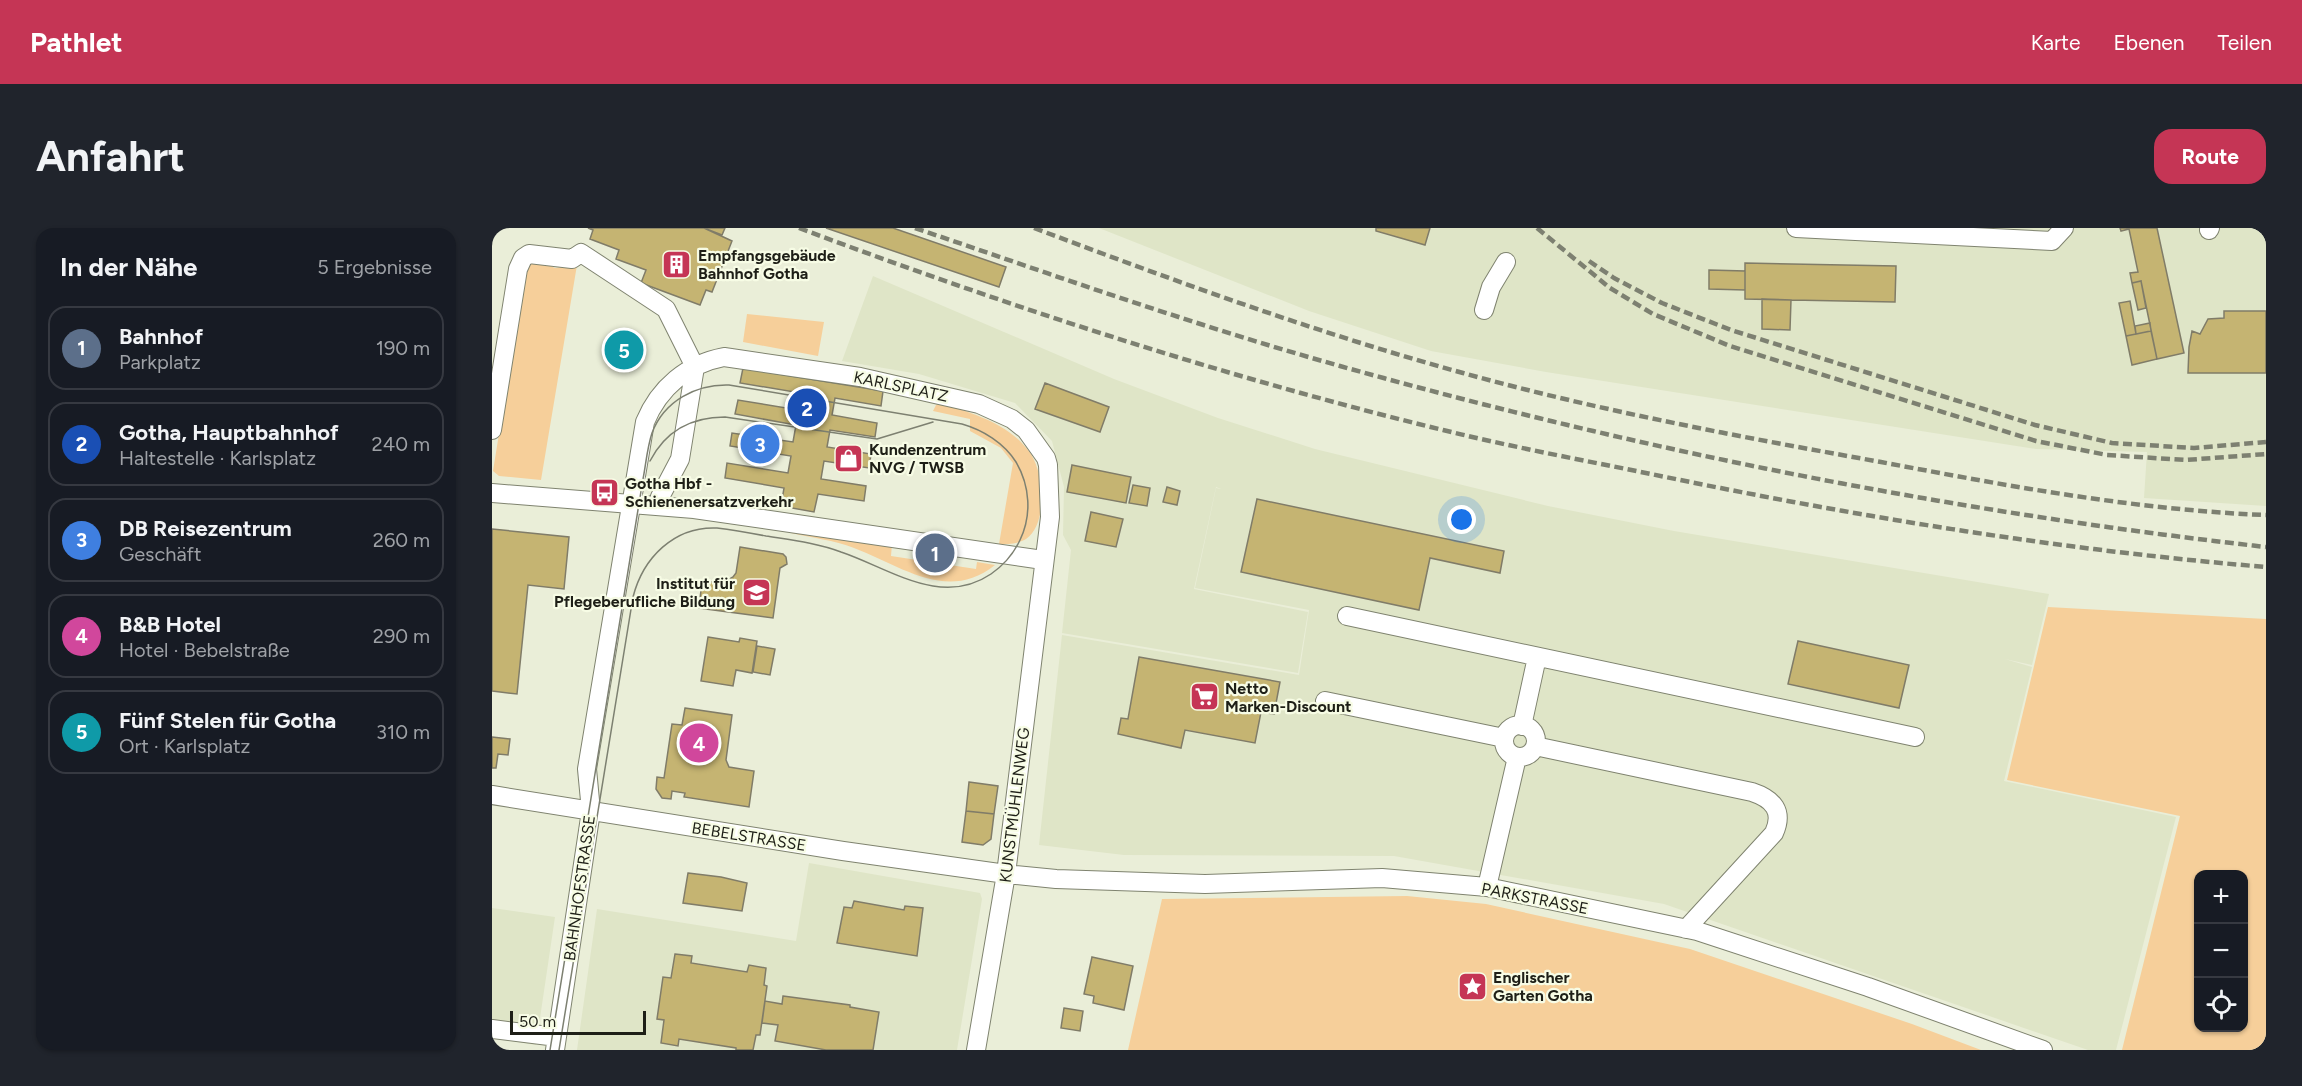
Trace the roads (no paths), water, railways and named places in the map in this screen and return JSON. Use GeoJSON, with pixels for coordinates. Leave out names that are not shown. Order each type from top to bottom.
{"type":"FeatureCollection","features":[{"type":"Feature","properties":{"kind":"street"},"geometry":{"type":"LineString","coordinates":[[1796,228],[2052,242],[2064,228]]}},
{"type":"Feature","properties":{"kind":"street"},"geometry":{"type":"LineString","coordinates":[[492,430],[518,269],[523,258],[529,254],[572,259],[581,253],[667,305],[695,367],[680,459],[660,496]]}},
{"type":"Feature","properties":{"kind":"street"},"geometry":{"type":"LineString","coordinates":[[1484,310],[1491,287],[1506,262]]}},
{"type":"Feature","properties":{"kind":"street","name":"KARLSPLATZ"},"geometry":{"type":"LineString","coordinates":[[651,407],[674,380],[708,360],[724,357],[912,387],[979,404],[1012,419],[1026,430],[1046,458],[1050,517],[1043,560]]}},
{"type":"Feature","properties":{"kind":"street","name":"BAHNHOFSTRASSE"},"geometry":{"type":"LineString","coordinates":[[556,1044],[591,811],[587,770],[641,438],[651,407]]}},
{"type":"Feature","properties":{"kind":"street"},"geometry":{"type":"LineString","coordinates":[[492,493],[694,509],[1043,560]]}},
{"type":"Feature","properties":{"kind":"street","name":"KUNSTMÜHLENWEG"},"geometry":{"type":"LineString","coordinates":[[976,1050],[1006,874],[1043,560]]}},
{"type":"Feature","properties":{"kind":"street"},"geometry":{"type":"LineString","coordinates":[[1347,616],[1916,737]]}},
{"type":"Feature","properties":{"kind":"street"},"geometry":{"type":"LineString","coordinates":[[1522,726],[1537,657]]}},
{"type":"Feature","properties":{"kind":"street"},"geometry":{"type":"LineString","coordinates":[[1325,701],[1504,738]]}},
{"type":"Feature","properties":{"kind":"street"},"geometry":{"type":"LineString","coordinates":[[1522,726],[1534,733],[1535,746],[1528,755],[1517,757],[1507,752],[1504,738],[1511,728],[1522,726]]}},
{"type":"Feature","properties":{"kind":"street"},"geometry":{"type":"LineString","coordinates":[[1535,746],[1752,792],[1771,801],[1777,811],[1779,823],[1774,833],[1686,929]]}},
{"type":"Feature","properties":{"kind":"street"},"geometry":{"type":"LineString","coordinates":[[1487,887],[1517,757]]}},
{"type":"Feature","properties":{"kind":"street","name":"BEBELSTRASSE"},"geometry":{"type":"LineString","coordinates":[[492,795],[843,851],[1006,874]]}},
{"type":"Feature","properties":{"kind":"street","name":"PARKSTRASSE"},"geometry":{"type":"LineString","coordinates":[[1006,874],[1095,881],[1205,884],[1382,878],[1487,887],[1686,929],[1868,987],[2043,1050]]}},
{"type":"Feature","properties":{"kind":"street"},"geometry":{"type":"LineString","coordinates":[[492,1029],[556,1044]]}},
{"type":"Feature","properties":{"kind":"tram line"},"geometry":{"type":"LineString","coordinates":[[550,1050],[648,450],[652,433],[664,412],[673,403],[693,391],[717,385],[729,385],[962,424],[992,438],[1011,455],[1021,471],[1027,491],[1028,511],[1020,540],[1008,559],[991,574],[972,583],[953,587],[915,582],[823,546],[717,528],[687,532],[674,539],[663,547],[644,569],[633,597],[559,1050]]}},
{"type":"Feature","properties":{"kind":"tram line"},"geometry":{"type":"LineString","coordinates":[[650,461],[656,450],[672,433],[691,423],[713,418],[725,417],[877,439],[933,422]]}},
{"type":"Feature","properties":{"kind":"railway"},"geometry":{"type":"LineString","coordinates":[[799,228],[1118,339],[1280,387],[1469,436],[1804,504],[1957,530],[2111,551],[2266,567]]}},
{"type":"Feature","properties":{"kind":"railway"},"geometry":{"type":"LineString","coordinates":[[915,228],[1286,351],[1454,397],[1568,425],[1799,475],[1915,497],[2149,533],[2266,547]]}},
{"type":"Feature","properties":{"kind":"railway"},"geometry":{"type":"LineString","coordinates":[[1034,228],[1300,324],[1463,373],[1566,399],[1723,433],[2025,488],[2169,508],[2266,515]]}},
{"type":"Feature","properties":{"kind":"railway"},"geometry":{"type":"LineString","coordinates":[[1537,228],[1610,288],[1653,314],[1730,346],[2036,441],[2107,455],[2186,460],[2266,454]]}},
{"type":"Feature","properties":{"kind":"railway"},"geometry":{"type":"LineString","coordinates":[[1589,261],[1614,278],[1662,303],[1731,330],[2035,425],[2112,443],[2194,448],[2266,442]]}},
{"type":"Feature","properties":{"kind":"place","name":"Empfangsgebäude Bahnhof Gotha"},"geometry":{"type":"Point","coordinates":[677,264]}},
{"type":"Feature","properties":{"kind":"place","name":"Fünf Stelen für Gotha"},"geometry":{"type":"Point","coordinates":[624,350]}},
{"type":"Feature","properties":{"kind":"place","name":"Gotha, Hauptbahnhof"},"geometry":{"type":"Point","coordinates":[807,408]}},
{"type":"Feature","properties":{"kind":"place","name":"DB Reisezentrum"},"geometry":{"type":"Point","coordinates":[760,444]}},
{"type":"Feature","properties":{"kind":"place","name":"Kundenzentrum NVG / TWSB"},"geometry":{"type":"Point","coordinates":[848,458]}},
{"type":"Feature","properties":{"kind":"place","name":"Gotha Hbf - Schienenersatzverkehr"},"geometry":{"type":"Point","coordinates":[604,492]}},
{"type":"Feature","properties":{"kind":"place","name":"Bahnhof"},"geometry":{"type":"Point","coordinates":[935,553]}},
{"type":"Feature","properties":{"kind":"place","name":"Institut für Pflegeberufliche Bildung"},"geometry":{"type":"Point","coordinates":[756,592]}},
{"type":"Feature","properties":{"kind":"place","name":"Netto Marken-Discount"},"geometry":{"type":"Point","coordinates":[1204,697]}},
{"type":"Feature","properties":{"kind":"place","name":"B&B Hotel"},"geometry":{"type":"Point","coordinates":[699,743]}},
{"type":"Feature","properties":{"kind":"place","name":"Englischer Garten Gotha"},"geometry":{"type":"Point","coordinates":[1472,986]}}]}
